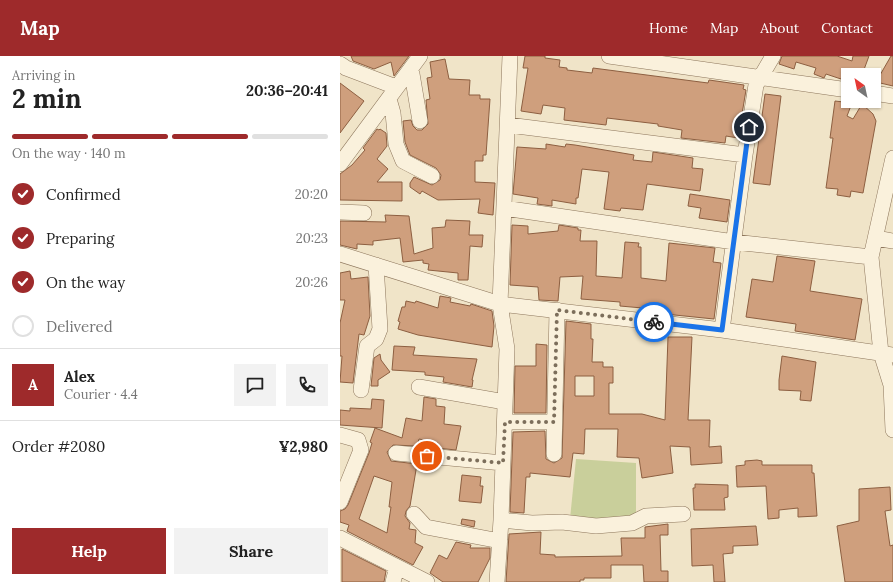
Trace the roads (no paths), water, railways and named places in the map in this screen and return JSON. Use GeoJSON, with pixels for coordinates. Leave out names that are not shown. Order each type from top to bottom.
{"type":"FeatureCollection","features":[{"type":"Feature","properties":{"kind":"street"},"geometry":{"type":"LineString","coordinates":[[340,164],[420,56]]}},
{"type":"Feature","properties":{"kind":"street"},"geometry":{"type":"LineString","coordinates":[[497,582],[501,520],[507,349],[500,304],[510,56]]}},
{"type":"Feature","properties":{"kind":"street"},"geometry":{"type":"LineString","coordinates":[[609,56],[841,89]]}},
{"type":"Feature","properties":{"kind":"street"},"geometry":{"type":"LineString","coordinates":[[722,330],[745,155],[756,85],[772,56]]}},
{"type":"Feature","properties":{"kind":"street"},"geometry":{"type":"LineString","coordinates":[[340,64],[393,93]]}},
{"type":"Feature","properties":{"kind":"street"},"geometry":{"type":"LineString","coordinates":[[411,68],[420,121]]}},
{"type":"Feature","properties":{"kind":"street"},"geometry":{"type":"LineString","coordinates":[[393,93],[396,144],[403,161],[432,176]]}},
{"type":"Feature","properties":{"kind":"street"},"geometry":{"type":"LineString","coordinates":[[881,94],[893,96]]}},
{"type":"Feature","properties":{"kind":"street"},"geometry":{"type":"LineString","coordinates":[[508,125],[745,155]]}},
{"type":"Feature","properties":{"kind":"street"},"geometry":{"type":"LineString","coordinates":[[893,158],[871,257],[887,354],[891,386],[893,430]]}},
{"type":"Feature","properties":{"kind":"street"},"geometry":{"type":"LineString","coordinates":[[504,208],[734,242],[871,257]]}},
{"type":"Feature","properties":{"kind":"street"},"geometry":{"type":"LineString","coordinates":[[340,212],[364,213]]}},
{"type":"Feature","properties":{"kind":"street"},"geometry":{"type":"LineString","coordinates":[[876,238],[893,242]]}},
{"type":"Feature","properties":{"kind":"street"},"geometry":{"type":"LineString","coordinates":[[340,254],[500,304],[722,330],[887,354]]}},
{"type":"Feature","properties":{"kind":"street"},"geometry":{"type":"LineString","coordinates":[[361,390],[367,346],[376,339],[380,329],[376,265]]}},
{"type":"Feature","properties":{"kind":"street"},"geometry":{"type":"LineString","coordinates":[[554,454],[557,310]]}},
{"type":"Feature","properties":{"kind":"street"},"geometry":{"type":"LineString","coordinates":[[419,387],[505,402]]}},
{"type":"Feature","properties":{"kind":"street"},"geometry":{"type":"LineString","coordinates":[[505,422],[554,422]]}},
{"type":"Feature","properties":{"kind":"street"},"geometry":{"type":"LineString","coordinates":[[340,436],[358,440],[361,450],[340,502]]}},
{"type":"Feature","properties":{"kind":"street"},"geometry":{"type":"LineString","coordinates":[[396,453],[503,463]]}},
{"type":"Feature","properties":{"kind":"street"},"geometry":{"type":"LineString","coordinates":[[414,514],[426,527],[500,542]]}},
{"type":"Feature","properties":{"kind":"street"},"geometry":{"type":"LineString","coordinates":[[501,520],[532,523],[562,522],[596,526],[632,523],[646,516],[683,514]]}},
{"type":"Feature","properties":{"kind":"street"},"geometry":{"type":"LineString","coordinates":[[340,538],[427,582]]}},
{"type":"Feature","properties":{"kind":"street"},"geometry":{"type":"LineString","coordinates":[[393,582],[397,567]]}}]}
